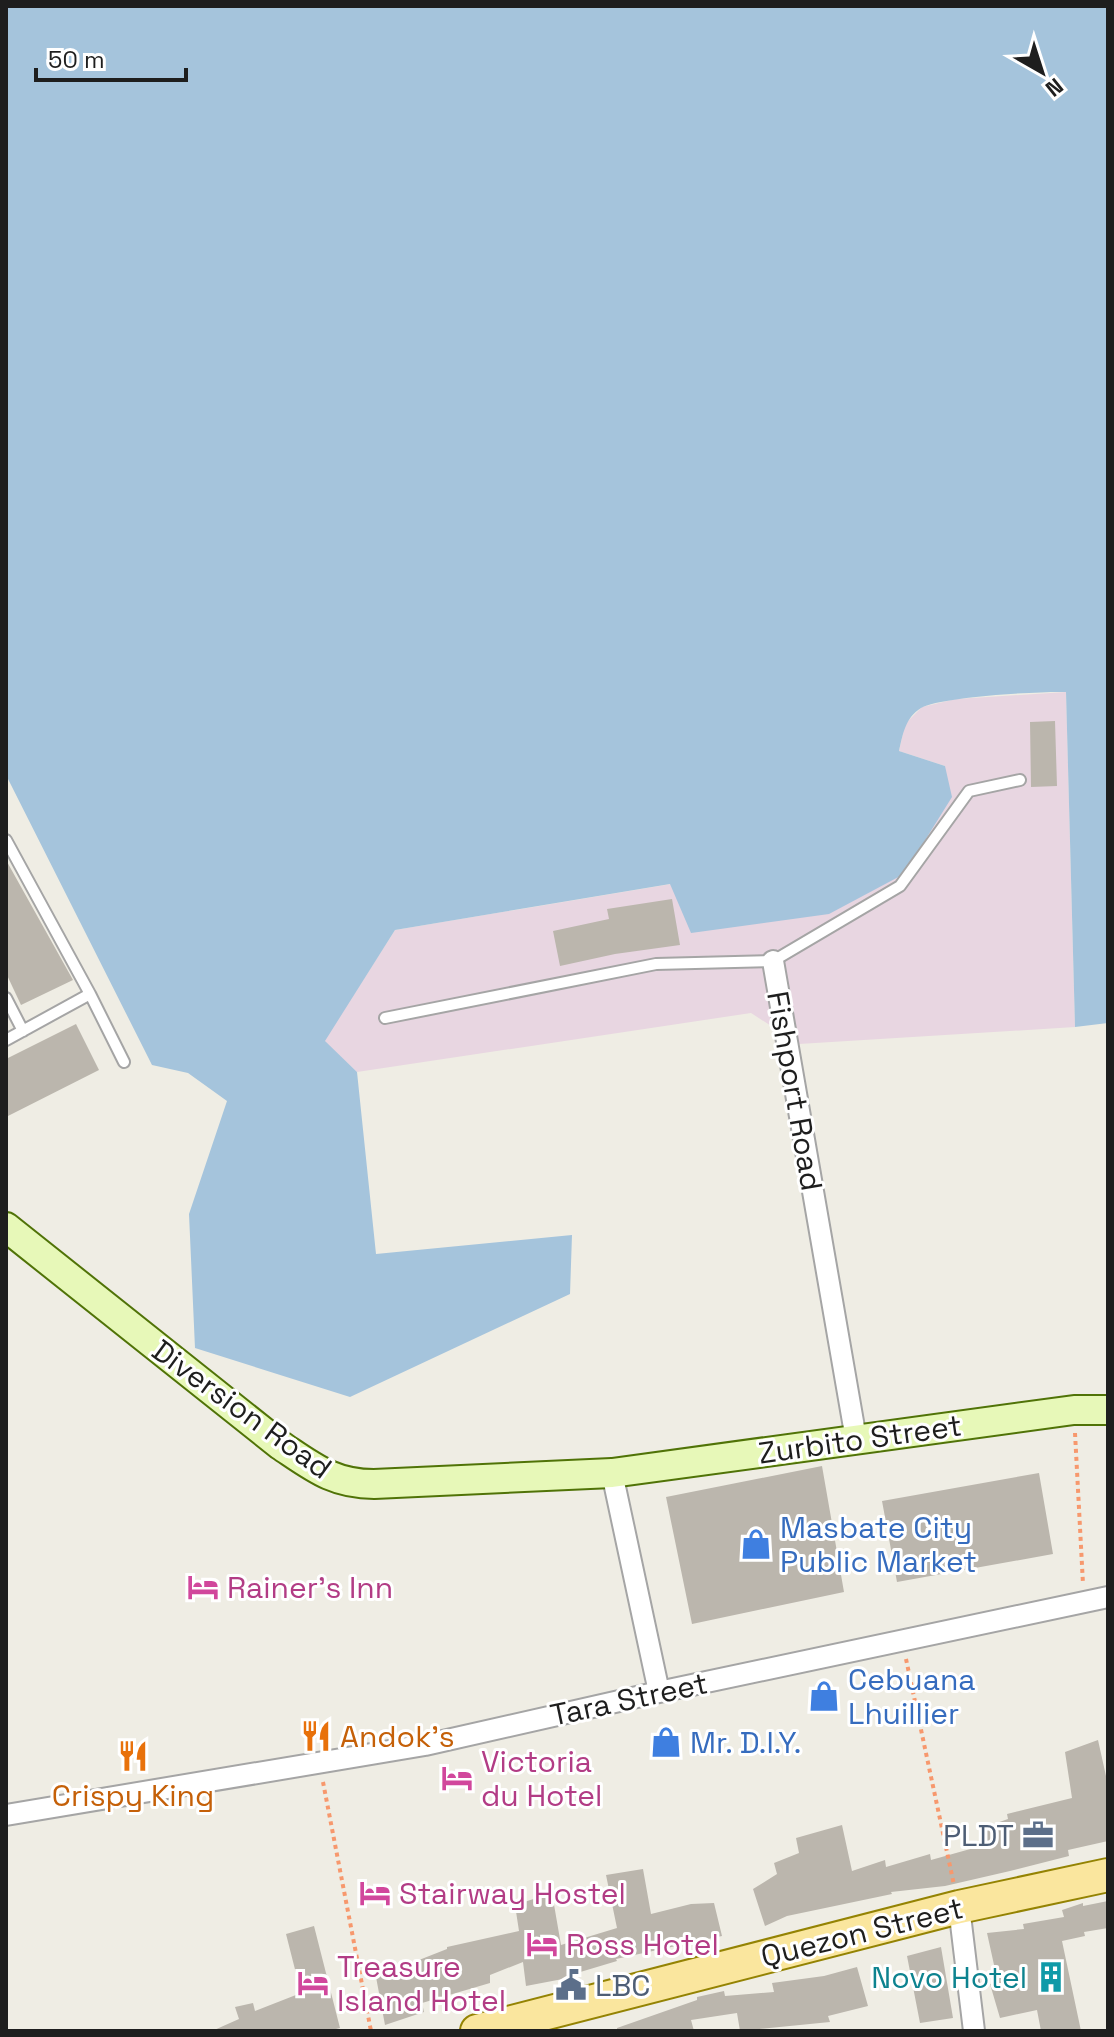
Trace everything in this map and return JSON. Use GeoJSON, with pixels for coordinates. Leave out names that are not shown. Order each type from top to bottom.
{"type":"FeatureCollection","features":[{"type":"Feature","properties":{"kind":"main road","name":"Quezon Street"},"geometry":{"type":"LineString","coordinates":[[477,2031],[959,1907],[1108,1875]]}},
{"type":"Feature","properties":{"kind":"street","name":"Fishport Road"},"geometry":{"type":"LineString","coordinates":[[773,961],[856,1439]]}},
{"type":"Feature","properties":{"kind":"street","name":"Diversion Road"},"geometry":{"type":"LineString","coordinates":[[6,1227],[280,1445],[332,1478],[346,1483],[374,1484],[612,1473]]}},
{"type":"Feature","properties":{"kind":"street","name":"Zurbito Street"},"geometry":{"type":"LineString","coordinates":[[612,1473],[1074,1410],[1108,1410]]}},
{"type":"Feature","properties":{"kind":"street"},"geometry":{"type":"LineString","coordinates":[[612,1473],[659,1692]]}},
{"type":"Feature","properties":{"kind":"street","name":"Tara Street"},"geometry":{"type":"LineString","coordinates":[[6,1815],[425,1745],[1108,1597]]}},
{"type":"Feature","properties":{"kind":"street"},"geometry":{"type":"LineString","coordinates":[[959,1907],[974,2031]]}},
{"type":"Feature","properties":{"kind":"lane","name":"Fishport Road"},"geometry":{"type":"LineString","coordinates":[[773,961],[900,886],[969,791],[1020,780]]}},
{"type":"Feature","properties":{"kind":"lane"},"geometry":{"type":"LineString","coordinates":[[6,840],[124,1062]]}},
{"type":"Feature","properties":{"kind":"lane"},"geometry":{"type":"LineString","coordinates":[[385,1018],[656,964],[773,961]]}},
{"type":"Feature","properties":{"kind":"lane"},"geometry":{"type":"LineString","coordinates":[[6,1040],[90,994]]}},
{"type":"Feature","properties":{"kind":"lane"},"geometry":{"type":"LineString","coordinates":[[6,998],[23,1031]]}},
{"type":"Feature","properties":{"kind":"path"},"geometry":{"type":"LineString","coordinates":[[1074,1410],[1084,1602]]}},
{"type":"Feature","properties":{"kind":"path"},"geometry":{"type":"LineString","coordinates":[[903,1642],[959,1907]]}},
{"type":"Feature","properties":{"kind":"path"},"geometry":{"type":"LineString","coordinates":[[319,1762],[371,2031]]}},
{"type":"Feature","properties":{"kind":"shaded area"},"geometry":{"type":"Polygon","coordinates":[[[1066,692],[1075,1027],[799,1044],[751,1013],[357,1072],[324,1041],[395,930],[671,884],[945,766],[899,751],[905,724],[922,707],[956,699],[1066,692]]]}},
{"type":"Feature","properties":{"kind":"water"},"geometry":{"type":"Polygon","coordinates":[[[6,6],[1108,6],[1108,1023],[1075,1027],[1066,692],[991,696],[931,704],[911,717],[899,751],[945,766],[952,797],[904,874],[829,914],[691,933],[670,884],[395,930],[325,1041],[357,1072],[376,1254],[572,1235],[570,1294],[350,1397],[195,1348],[189,1214],[227,1101],[188,1073],[152,1065],[6,775],[6,6]]]}},
{"type":"Feature","properties":{"kind":"building"},"geometry":{"type":"Polygon","coordinates":[[[1055,721],[1057,786],[1031,787],[1030,722],[1055,721]]]}},
{"type":"Feature","properties":{"kind":"building"},"geometry":{"type":"Polygon","coordinates":[[[6,860],[73,980],[21,1005],[6,973],[6,860]]]}},
{"type":"Feature","properties":{"kind":"building"},"geometry":{"type":"Polygon","coordinates":[[[672,899],[680,945],[560,966],[553,931],[609,919],[607,909],[672,899]]]}},
{"type":"Feature","properties":{"kind":"building"},"geometry":{"type":"Polygon","coordinates":[[[76,1024],[99,1070],[6,1117],[6,1059],[76,1024]]]}},
{"type":"Feature","properties":{"kind":"building","name":"Masbate City Public Market"},"geometry":{"type":"Polygon","coordinates":[[[822,1466],[844,1592],[692,1624],[666,1497],[822,1466]]]}},
{"type":"Feature","properties":{"kind":"building"},"geometry":{"type":"Polygon","coordinates":[[[1039,1473],[1053,1554],[897,1582],[882,1501],[1039,1473]]]}},
{"type":"Feature","properties":{"kind":"building"},"geometry":{"type":"Polygon","coordinates":[[[1098,1740],[1108,1785],[1108,1841],[1068,1850],[1069,1856],[1010,1871],[945,1886],[891,1892],[787,1916],[765,1926],[753,1889],[777,1874],[774,1863],[799,1853],[796,1838],[842,1825],[852,1871],[885,1860],[886,1867],[930,1854],[931,1860],[981,1846],[982,1828],[1008,1819],[1007,1814],[1072,1798],[1065,1752],[1098,1740]]]}},
{"type":"Feature","properties":{"kind":"building"},"geometry":{"type":"Polygon","coordinates":[[[643,1869],[651,1914],[691,1904],[714,1903],[722,1936],[616,1959],[568,1978],[526,1986],[523,1962],[490,1975],[490,1983],[422,2003],[424,2012],[385,2025],[376,1977],[420,1963],[419,1960],[447,1947],[519,1931],[515,1905],[552,1893],[561,1945],[617,1928],[606,1875],[643,1869]]]}},
{"type":"Feature","properties":{"kind":"building"},"geometry":{"type":"Polygon","coordinates":[[[1108,1901],[1108,1928],[1084,1932],[1085,1936],[1062,1941],[1081,2031],[1041,2031],[1037,2010],[1000,2018],[990,1984],[998,1983],[987,1933],[1024,1929],[1023,1924],[1064,1917],[1062,1910],[1083,1903],[1083,1906],[1108,1901]]]}},
{"type":"Feature","properties":{"kind":"building"},"geometry":{"type":"Polygon","coordinates":[[[314,1926],[340,2028],[328,2031],[212,2031],[239,2019],[235,2007],[253,2003],[255,2011],[301,1993],[286,1934],[314,1926]]]}},
{"type":"Feature","properties":{"kind":"building"},"geometry":{"type":"Polygon","coordinates":[[[941,1947],[953,2018],[920,2023],[907,1956],[941,1947]]]}},
{"type":"Feature","properties":{"kind":"building"},"geometry":{"type":"Polygon","coordinates":[[[857,1967],[868,2006],[828,2016],[830,2022],[740,2031],[737,2013],[691,2020],[694,2031],[617,2031],[617,2028],[697,2000],[697,1997],[724,1991],[725,1996],[774,1992],[772,1983],[824,1976],[857,1967]]]}},
{"type":"Feature","properties":{"kind":"place","name":"Masbate City Public Market"},"geometry":{"type":"Point","coordinates":[756,1544]}},
{"type":"Feature","properties":{"kind":"place","name":"Rainer's Inn"},"geometry":{"type":"Point","coordinates":[203,1587]}},
{"type":"Feature","properties":{"kind":"place","name":"Cebuana Lhuillier"},"geometry":{"type":"Point","coordinates":[824,1696]}},
{"type":"Feature","properties":{"kind":"place","name":"Andok's"},"geometry":{"type":"Point","coordinates":[316,1736]}},
{"type":"Feature","properties":{"kind":"place","name":"Mr. D.I.Y."},"geometry":{"type":"Point","coordinates":[666,1742]}},
{"type":"Feature","properties":{"kind":"place","name":"Crispy King"},"geometry":{"type":"Point","coordinates":[133,1756]}},
{"type":"Feature","properties":{"kind":"place","name":"Victoria du Hotel"},"geometry":{"type":"Point","coordinates":[457,1778]}},
{"type":"Feature","properties":{"kind":"place","name":"PLDT"},"geometry":{"type":"Point","coordinates":[1038,1835]}},
{"type":"Feature","properties":{"kind":"place","name":"Stairway Hostel"},"geometry":{"type":"Point","coordinates":[375,1893]}},
{"type":"Feature","properties":{"kind":"place","name":"Ross Hotel"},"geometry":{"type":"Point","coordinates":[542,1944]}},
{"type":"Feature","properties":{"kind":"place","name":"Novo Hotel"},"geometry":{"type":"Point","coordinates":[1051,1977]}},
{"type":"Feature","properties":{"kind":"place","name":"Treasure Island Hotel"},"geometry":{"type":"Point","coordinates":[313,1983]}},
{"type":"Feature","properties":{"kind":"place","name":"LBC"},"geometry":{"type":"Point","coordinates":[571,1985]}}]}
